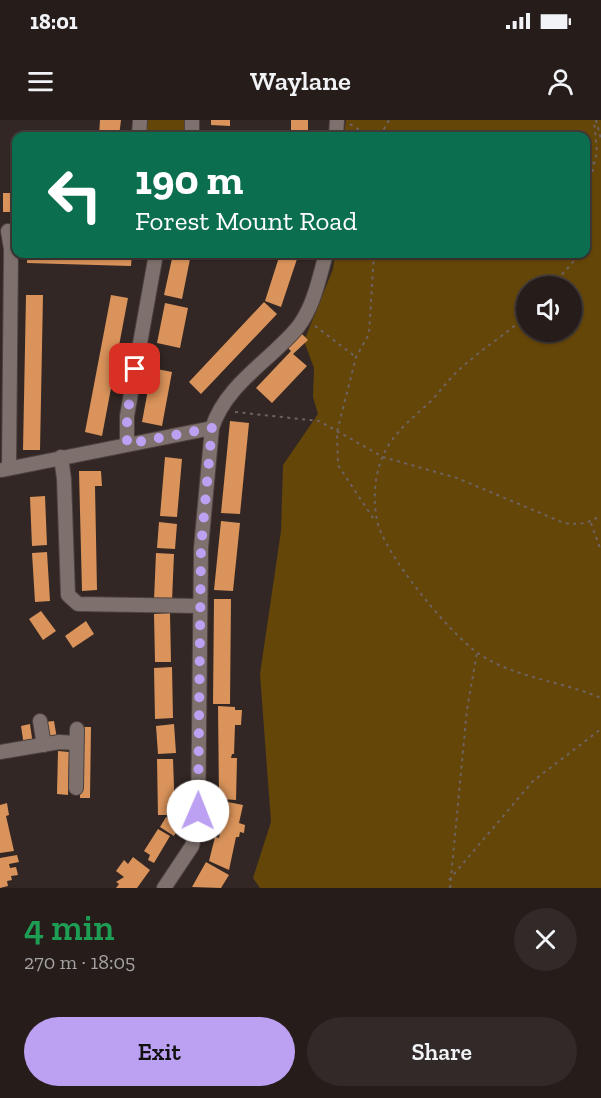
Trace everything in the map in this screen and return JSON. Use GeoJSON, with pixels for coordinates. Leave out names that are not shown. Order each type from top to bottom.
{"type":"FeatureCollection","features":[{"type":"Feature","properties":{"kind":"street"},"geometry":{"type":"LineString","coordinates":[[8,231],[11,249],[4,469],[212,428]]}},
{"type":"Feature","properties":{"kind":"street"},"geometry":{"type":"LineString","coordinates":[[127,444],[127,416],[155,258]]}},
{"type":"Feature","properties":{"kind":"street"},"geometry":{"type":"LineString","coordinates":[[164,888],[192,846],[198,824],[201,548],[212,428],[218,411],[227,397],[282,344],[304,317],[314,297],[325,258]]}},
{"type":"Feature","properties":{"kind":"street"},"geometry":{"type":"LineString","coordinates":[[61,457],[64,479],[68,595],[78,604],[200,606]]}},
{"type":"Feature","properties":{"kind":"street"},"geometry":{"type":"LineString","coordinates":[[40,721],[44,745]]}},
{"type":"Feature","properties":{"kind":"street"},"geometry":{"type":"LineString","coordinates":[[0,752],[44,745],[77,736],[76,788]]}},
{"type":"Feature","properties":{"kind":"path"},"geometry":{"type":"LineString","coordinates":[[343,120],[363,132]]}},
{"type":"Feature","properties":{"kind":"path"},"geometry":{"type":"LineString","coordinates":[[595,120],[601,139]]}},
{"type":"Feature","properties":{"kind":"path"},"geometry":{"type":"LineString","coordinates":[[590,227],[590,181],[597,152],[595,120]]}},
{"type":"Feature","properties":{"kind":"path"},"geometry":{"type":"LineString","coordinates":[[590,163],[594,164]]}},
{"type":"Feature","properties":{"kind":"path"},"geometry":{"type":"LineString","coordinates":[[374,258],[369,334],[356,357],[337,432],[338,465],[377,523],[390,550],[440,617],[477,652],[498,664],[601,698]]}},
{"type":"Feature","properties":{"kind":"path"},"geometry":{"type":"LineString","coordinates":[[561,276],[576,258]]}},
{"type":"Feature","properties":{"kind":"path"},"geometry":{"type":"LineString","coordinates":[[304,317],[356,357]]}},
{"type":"Feature","properties":{"kind":"path"},"geometry":{"type":"LineString","coordinates":[[377,523],[374,501],[376,474],[383,457],[404,425],[433,399],[459,369],[516,324]]}},
{"type":"Feature","properties":{"kind":"path"},"geometry":{"type":"LineString","coordinates":[[218,411],[319,421],[383,457],[457,478],[564,523],[580,525],[591,523],[601,515]]}},
{"type":"Feature","properties":{"kind":"path"},"geometry":{"type":"LineString","coordinates":[[591,523],[601,551]]}},
{"type":"Feature","properties":{"kind":"path"},"geometry":{"type":"LineString","coordinates":[[450,888],[467,709],[477,652]]}},
{"type":"Feature","properties":{"kind":"path"},"geometry":{"type":"LineString","coordinates":[[449,880],[533,781],[601,729]]}},
{"type":"Feature","properties":{"kind":"shaded area"},"geometry":{"type":"Polygon","coordinates":[[[140,120],[192,120],[192,132],[139,132],[140,120]]]}},
{"type":"Feature","properties":{"kind":"shaded area"},"geometry":{"type":"Polygon","coordinates":[[[346,120],[601,120],[601,888],[260,888],[253,878],[271,822],[260,674],[281,531],[283,465],[318,414],[313,397],[314,368],[304,341],[333,269],[334,258],[590,258],[590,132],[344,132],[346,120]]]}},
{"type":"Feature","properties":{"kind":"building"},"geometry":{"type":"Polygon","coordinates":[[[100,120],[121,120],[120,132],[99,132],[100,120]]]}},
{"type":"Feature","properties":{"kind":"building"},"geometry":{"type":"Polygon","coordinates":[[[211,120],[230,120],[230,126],[211,125],[211,120]]]}},
{"type":"Feature","properties":{"kind":"building"},"geometry":{"type":"Polygon","coordinates":[[[291,120],[308,120],[308,132],[291,132],[291,120]]]}},
{"type":"Feature","properties":{"kind":"building"},"geometry":{"type":"Polygon","coordinates":[[[3,193],[12,193],[12,212],[3,212],[3,193]]]}},
{"type":"Feature","properties":{"kind":"building"},"geometry":{"type":"Polygon","coordinates":[[[27,258],[132,258],[131,266],[27,263],[27,258]]]}},
{"type":"Feature","properties":{"kind":"building"},"geometry":{"type":"Polygon","coordinates":[[[172,258],[190,258],[182,299],[164,295],[172,258]]]}},
{"type":"Feature","properties":{"kind":"building"},"geometry":{"type":"Polygon","coordinates":[[[279,258],[297,258],[281,307],[265,301],[279,258]]]}},
{"type":"Feature","properties":{"kind":"building"},"geometry":{"type":"Polygon","coordinates":[[[26,295],[43,295],[40,450],[23,450],[26,295]]]}},
{"type":"Feature","properties":{"kind":"building"},"geometry":{"type":"Polygon","coordinates":[[[111,295],[128,298],[102,436],[85,432],[111,295]]]}},
{"type":"Feature","properties":{"kind":"building"},"geometry":{"type":"Polygon","coordinates":[[[264,302],[277,314],[201,394],[189,382],[264,302]]]}},
{"type":"Feature","properties":{"kind":"building"},"geometry":{"type":"Polygon","coordinates":[[[165,303],[188,308],[180,348],[157,343],[165,303]]]}},
{"type":"Feature","properties":{"kind":"building"},"geometry":{"type":"Polygon","coordinates":[[[300,332],[308,340],[293,354],[307,366],[272,403],[256,388],[291,351],[286,346],[300,332]]]}},
{"type":"Feature","properties":{"kind":"building"},"geometry":{"type":"Polygon","coordinates":[[[152,368],[172,372],[162,426],[142,422],[152,368]]]}},
{"type":"Feature","properties":{"kind":"building"},"geometry":{"type":"Polygon","coordinates":[[[230,421],[249,423],[240,514],[221,513],[230,421]]]}},
{"type":"Feature","properties":{"kind":"building"},"geometry":{"type":"Polygon","coordinates":[[[165,457],[182,459],[177,517],[160,516],[165,457]]]}},
{"type":"Feature","properties":{"kind":"building"},"geometry":{"type":"Polygon","coordinates":[[[79,471],[101,471],[102,486],[95,486],[97,590],[82,591],[79,471]]]}},
{"type":"Feature","properties":{"kind":"building"},"geometry":{"type":"Polygon","coordinates":[[[45,496],[47,545],[32,546],[30,497],[45,496]]]}},
{"type":"Feature","properties":{"kind":"building"},"geometry":{"type":"Polygon","coordinates":[[[221,521],[240,523],[233,591],[214,590],[221,521]]]}},
{"type":"Feature","properties":{"kind":"building"},"geometry":{"type":"Polygon","coordinates":[[[159,522],[177,524],[175,549],[157,548],[159,522]]]}},
{"type":"Feature","properties":{"kind":"building"},"geometry":{"type":"Polygon","coordinates":[[[47,552],[50,601],[35,602],[32,553],[47,552]]]}},
{"type":"Feature","properties":{"kind":"building"},"geometry":{"type":"Polygon","coordinates":[[[156,553],[174,554],[172,601],[154,600],[156,553]]]}},
{"type":"Feature","properties":{"kind":"building"},"geometry":{"type":"Polygon","coordinates":[[[214,599],[231,599],[230,704],[213,704],[214,599]]]}},
{"type":"Feature","properties":{"kind":"building"},"geometry":{"type":"Polygon","coordinates":[[[41,611],[56,631],[43,640],[29,619],[41,611]]]}},
{"type":"Feature","properties":{"kind":"building"},"geometry":{"type":"Polygon","coordinates":[[[170,613],[171,662],[155,662],[154,614],[170,613]]]}},
{"type":"Feature","properties":{"kind":"building"},"geometry":{"type":"Polygon","coordinates":[[[86,621],[94,634],[73,648],[65,636],[86,621]]]}},
{"type":"Feature","properties":{"kind":"building"},"geometry":{"type":"Polygon","coordinates":[[[172,667],[173,718],[155,719],[154,668],[172,667]]]}},
{"type":"Feature","properties":{"kind":"building"},"geometry":{"type":"Polygon","coordinates":[[[218,706],[235,707],[235,710],[242,710],[241,725],[235,725],[234,754],[231,758],[237,758],[236,800],[221,799],[219,796],[218,706]]]}},
{"type":"Feature","properties":{"kind":"building"},"geometry":{"type":"Polygon","coordinates":[[[54,721],[57,739],[47,741],[45,722],[54,721]]]}},
{"type":"Feature","properties":{"kind":"building"},"geometry":{"type":"Polygon","coordinates":[[[30,724],[33,745],[24,746],[21,726],[30,724]]]}},
{"type":"Feature","properties":{"kind":"building"},"geometry":{"type":"Polygon","coordinates":[[[174,724],[176,753],[158,754],[156,726],[174,724]]]}},
{"type":"Feature","properties":{"kind":"building"},"geometry":{"type":"Polygon","coordinates":[[[81,727],[91,727],[90,798],[80,798],[81,727]]]}},
{"type":"Feature","properties":{"kind":"building"},"geometry":{"type":"Polygon","coordinates":[[[58,751],[69,752],[68,795],[57,794],[58,751]]]}},
{"type":"Feature","properties":{"kind":"building"},"geometry":{"type":"Polygon","coordinates":[[[157,759],[173,759],[175,815],[158,815],[157,759]]]}},
{"type":"Feature","properties":{"kind":"building"},"geometry":{"type":"Polygon","coordinates":[[[223,801],[243,805],[239,823],[245,825],[244,833],[240,832],[239,837],[236,837],[229,870],[209,861],[215,837],[219,838],[221,828],[217,828],[220,812],[224,812],[225,808],[221,807],[223,801]]]}},
{"type":"Feature","properties":{"kind":"building"},"geometry":{"type":"Polygon","coordinates":[[[7,803],[9,815],[6,816],[14,851],[0,853],[0,805],[7,803]]]}},
{"type":"Feature","properties":{"kind":"building"},"geometry":{"type":"Polygon","coordinates":[[[175,814],[183,818],[174,836],[160,827],[166,817],[169,819],[175,814]]]}},
{"type":"Feature","properties":{"kind":"building"},"geometry":{"type":"Polygon","coordinates":[[[158,829],[170,836],[154,863],[148,860],[150,855],[144,851],[158,829]]]}},
{"type":"Feature","properties":{"kind":"building"},"geometry":{"type":"Polygon","coordinates":[[[17,855],[19,862],[9,864],[10,868],[16,867],[18,875],[11,876],[12,880],[7,881],[8,886],[0,888],[0,858],[17,855]]]}},
{"type":"Feature","properties":{"kind":"building"},"geometry":{"type":"Polygon","coordinates":[[[133,857],[150,870],[137,888],[116,888],[119,884],[116,882],[124,877],[116,871],[124,860],[128,864],[133,857]]]}},
{"type":"Feature","properties":{"kind":"building"},"geometry":{"type":"Polygon","coordinates":[[[206,862],[229,875],[221,888],[192,887],[206,862]]]}},
{"type":"Feature","properties":{"kind":"route"},"geometry":{"type":"LineString","coordinates":[[135,369],[127,416],[127,444],[212,428],[201,548],[197,724],[198,811]]}}]}
